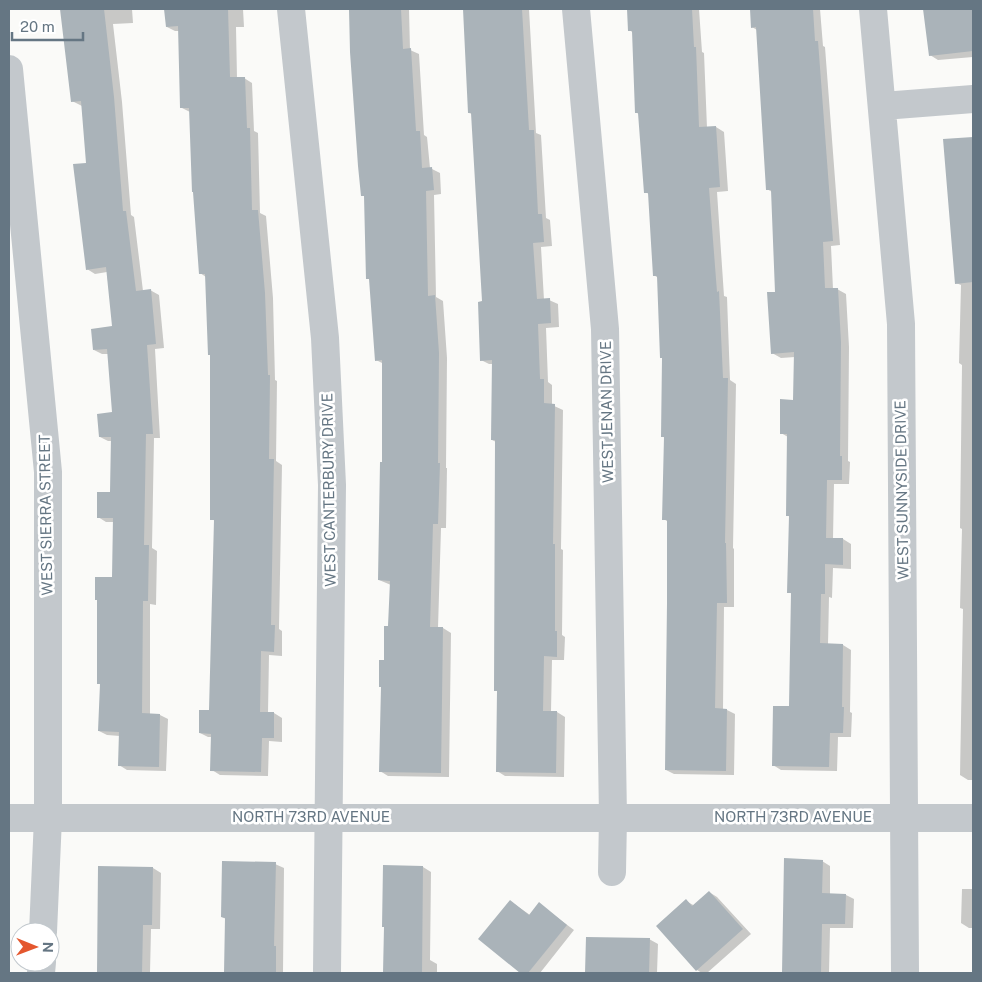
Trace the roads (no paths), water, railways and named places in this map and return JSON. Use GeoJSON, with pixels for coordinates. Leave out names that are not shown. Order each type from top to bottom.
{"type":"FeatureCollection","features":[{"type":"Feature","properties":{"kind":"street","name":"WEST CANTERBURY DRIVE"},"geometry":{"type":"LineString","coordinates":[[291,9],[325,338],[332,485],[327,818],[327,973]]}},
{"type":"Feature","properties":{"kind":"street","name":"WEST JENAN DRIVE"},"geometry":{"type":"LineString","coordinates":[[576,9],[605,329],[613,817]]}},
{"type":"Feature","properties":{"kind":"street","name":"WEST SUNNYSIDE DRIVE"},"geometry":{"type":"LineString","coordinates":[[873,9],[900,324],[905,973]]}},
{"type":"Feature","properties":{"kind":"street","name":"WEST SIERRA STREET"},"geometry":{"type":"LineString","coordinates":[[9,69],[48,472],[48,818],[43,922]]}},
{"type":"Feature","properties":{"kind":"street"},"geometry":{"type":"LineString","coordinates":[[882,106],[973,98]]}},
{"type":"Feature","properties":{"kind":"street"},"geometry":{"type":"LineString","coordinates":[[612,872],[613,817]]}},
{"type":"Feature","properties":{"kind":"street","name":"NORTH 73RD AVENUE"},"geometry":{"type":"LineString","coordinates":[[9,818],[973,818]]}}]}
